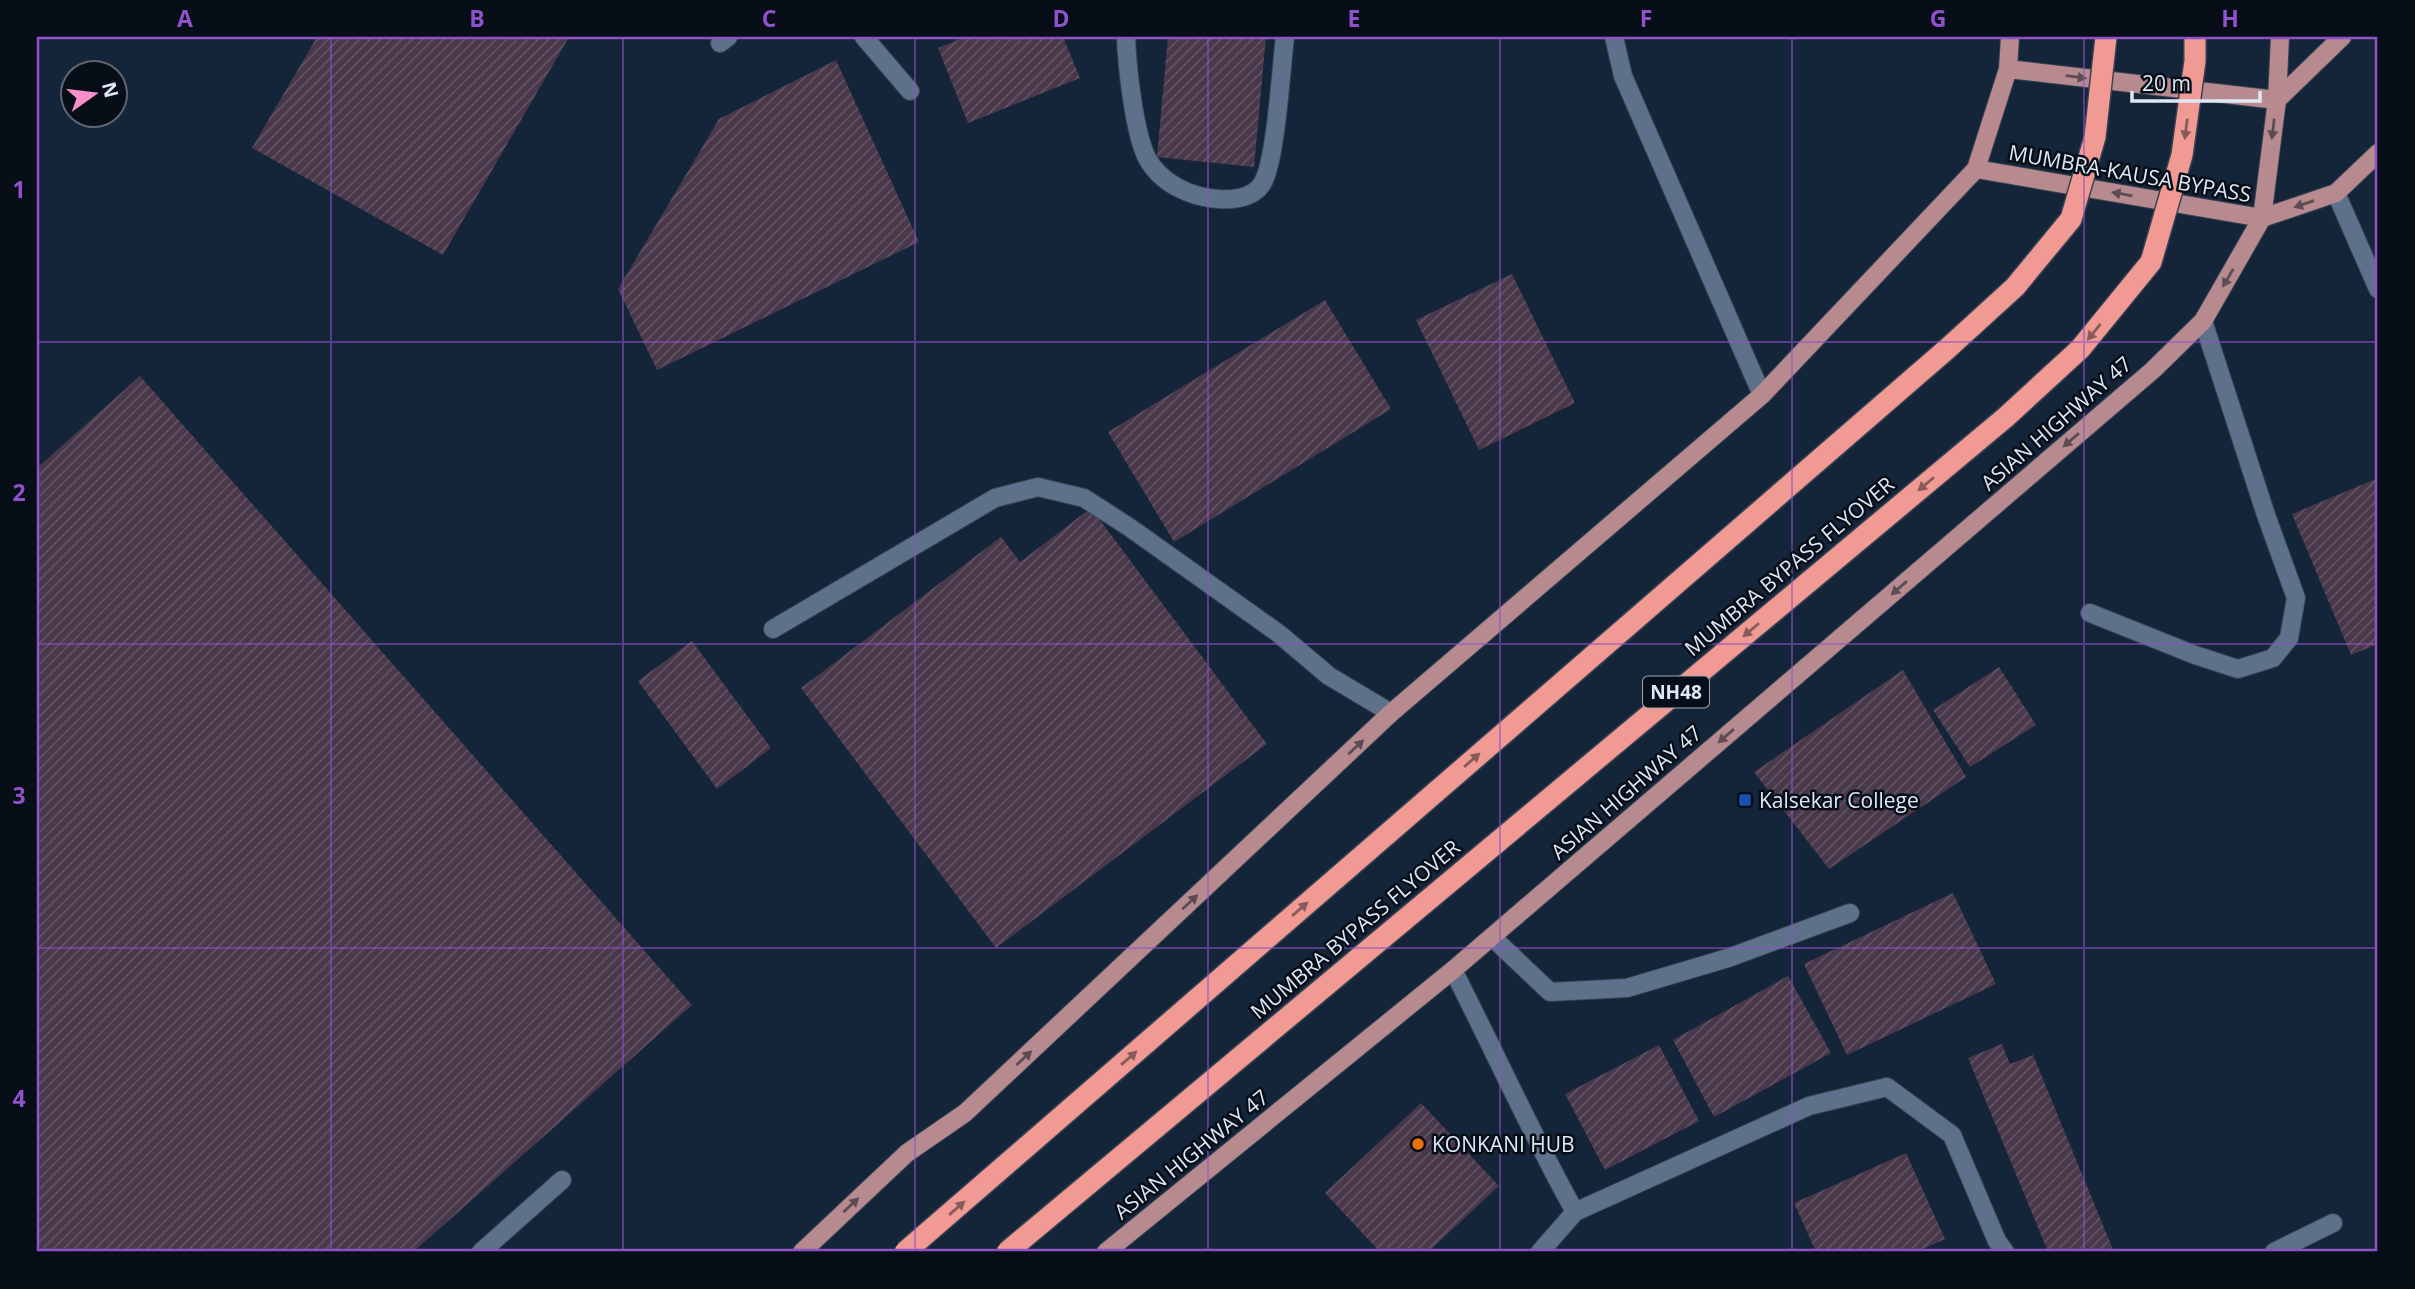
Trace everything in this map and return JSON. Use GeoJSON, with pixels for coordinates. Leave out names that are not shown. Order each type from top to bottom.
{"type":"FeatureCollection","features":[{"type":"Feature","properties":{"kind":"highway"},"geometry":{"type":"LineString","coordinates":[[905,1252],[1947,349],[2015,287],[2071,219],[2095,137],[2106,37]]}},
{"type":"Feature","properties":{"kind":"highway","name":"MUMBRA BYPASS FLYOVER"},"geometry":{"type":"LineString","coordinates":[[1007,1252],[2006,417],[2080,349],[2151,262],[2182,155],[2196,37]]}},
{"type":"Feature","properties":{"kind":"main road"},"geometry":{"type":"LineString","coordinates":[[802,1252],[907,1153],[965,1113],[1391,713],[1762,395],[1976,169],[2008,69],[2010,37]]}},
{"type":"Feature","properties":{"kind":"main road","name":"MUMBRA-KAUSA BYPASS"},"geometry":{"type":"LineString","coordinates":[[1976,169],[2262,218],[2277,100],[2280,37]]}},
{"type":"Feature","properties":{"kind":"main road"},"geometry":{"type":"LineString","coordinates":[[2008,69],[2277,100],[2343,37]]}},
{"type":"Feature","properties":{"kind":"main road"},"geometry":{"type":"LineString","coordinates":[[2262,218],[2336,193],[2378,153]]}},
{"type":"Feature","properties":{"kind":"main road","name":"ASIAN HIGHWAY 47"},"geometry":{"type":"LineString","coordinates":[[1106,1252],[1453,970],[2142,379],[2203,321],[2262,218]]}},
{"type":"Feature","properties":{"kind":"street"},"geometry":{"type":"LineString","coordinates":[[864,37],[910,90]]}},
{"type":"Feature","properties":{"kind":"street"},"geometry":{"type":"LineString","coordinates":[[1126,37],[1136,118],[1147,158],[1162,177],[1180,190],[1199,197],[1233,200],[1251,194],[1262,185],[1270,163],[1285,37]]}},
{"type":"Feature","properties":{"kind":"street"},"geometry":{"type":"LineString","coordinates":[[1614,37],[1623,76],[1762,395]]}},
{"type":"Feature","properties":{"kind":"street"},"geometry":{"type":"LineString","coordinates":[[2336,193],[2378,289]]}},
{"type":"Feature","properties":{"kind":"street"},"geometry":{"type":"LineString","coordinates":[[2090,613],[2195,655],[2238,668],[2273,658],[2290,638],[2296,598],[2203,321]]}},
{"type":"Feature","properties":{"kind":"street"},"geometry":{"type":"LineString","coordinates":[[773,629],[995,498],[1038,487],[1084,498],[1278,633],[1329,677],[1391,713]]}},
{"type":"Feature","properties":{"kind":"street"},"geometry":{"type":"LineString","coordinates":[[1492,937],[1550,992],[1574,993],[1628,988],[1728,958],[1850,913]]}},
{"type":"Feature","properties":{"kind":"street"},"geometry":{"type":"LineString","coordinates":[[1453,970],[1541,1151],[1575,1212]]}},
{"type":"Feature","properties":{"kind":"street"},"geometry":{"type":"LineString","coordinates":[[1540,1252],[1575,1212],[1809,1106],[1887,1087],[1952,1135],[1997,1241],[2005,1252]]}},
{"type":"Feature","properties":{"kind":"street"},"geometry":{"type":"LineString","coordinates":[[481,1252],[562,1180]]}},
{"type":"Feature","properties":{"kind":"street"},"geometry":{"type":"LineString","coordinates":[[2274,1252],[2333,1223]]}},
{"type":"Feature","properties":{"kind":"building"},"geometry":{"type":"Polygon","coordinates":[[[317,37],[569,37],[443,255],[252,148],[317,37]]]}},
{"type":"Feature","properties":{"kind":"building"},"geometry":{"type":"Polygon","coordinates":[[[965,37],[1063,37],[1080,78],[968,123],[938,48],[965,37]]]}},
{"type":"Feature","properties":{"kind":"building"},"geometry":{"type":"Polygon","coordinates":[[[1168,37],[1266,37],[1254,167],[1157,157],[1168,37]]]}},
{"type":"Feature","properties":{"kind":"building"},"geometry":{"type":"Polygon","coordinates":[[[836,60],[919,242],[657,370],[618,289],[719,119],[836,60]]]}},
{"type":"Feature","properties":{"kind":"building"},"geometry":{"type":"Polygon","coordinates":[[[1512,274],[1575,403],[1479,450],[1416,320],[1512,274]]]}},
{"type":"Feature","properties":{"kind":"building"},"geometry":{"type":"Polygon","coordinates":[[[1325,300],[1391,409],[1174,542],[1108,432],[1325,300]]]}},
{"type":"Feature","properties":{"kind":"building"},"geometry":{"type":"Polygon","coordinates":[[[140,376],[692,1005],[413,1252],[37,1252],[37,468],[140,376]]]}},
{"type":"Feature","properties":{"kind":"building"},"geometry":{"type":"Polygon","coordinates":[[[2378,478],[2378,644],[2351,655],[2292,514],[2378,478]]]}},
{"type":"Feature","properties":{"kind":"building"},"geometry":{"type":"Polygon","coordinates":[[[1091,508],[1267,744],[996,948],[801,688],[1001,537],[1020,562],[1091,508]]]}},
{"type":"Feature","properties":{"kind":"building"},"geometry":{"type":"Polygon","coordinates":[[[692,641],[771,748],[717,789],[638,681],[692,641]]]}},
{"type":"Feature","properties":{"kind":"building"},"geometry":{"type":"Polygon","coordinates":[[[1999,667],[2036,725],[1970,767],[1933,710],[1999,667]]]}},
{"type":"Feature","properties":{"kind":"building"},"geometry":{"type":"Polygon","coordinates":[[[1903,670],[1966,777],[1829,869],[1754,772],[1903,670]]]}},
{"type":"Feature","properties":{"kind":"building"},"geometry":{"type":"Polygon","coordinates":[[[1953,893],[1996,984],[1847,1055],[1804,964],[1953,893]]]}},
{"type":"Feature","properties":{"kind":"building"},"geometry":{"type":"Polygon","coordinates":[[[1788,976],[1831,1053],[1714,1117],[1673,1040],[1788,976]]]}},
{"type":"Feature","properties":{"kind":"building"},"geometry":{"type":"Polygon","coordinates":[[[2002,1044],[2010,1064],[2033,1055],[2114,1252],[2048,1252],[1968,1058],[2002,1044]]]}},
{"type":"Feature","properties":{"kind":"building"},"geometry":{"type":"Polygon","coordinates":[[[1659,1045],[1699,1121],[1605,1170],[1565,1094],[1659,1045]]]}},
{"type":"Feature","properties":{"kind":"building","name":"KONKANI HUB"},"geometry":{"type":"Polygon","coordinates":[[[1421,1103],[1499,1186],[1428,1252],[1380,1252],[1325,1193],[1421,1103]]]}},
{"type":"Feature","properties":{"kind":"building"},"geometry":{"type":"Polygon","coordinates":[[[1906,1153],[1945,1239],[1916,1252],[1816,1252],[1794,1203],[1906,1153]]]}},
{"type":"Feature","properties":{"kind":"place","name":"Kalsekar College"},"geometry":{"type":"Point","coordinates":[1745,800]}},
{"type":"Feature","properties":{"kind":"place","name":"KONKANI HUB"},"geometry":{"type":"Point","coordinates":[1418,1144]}}]}
